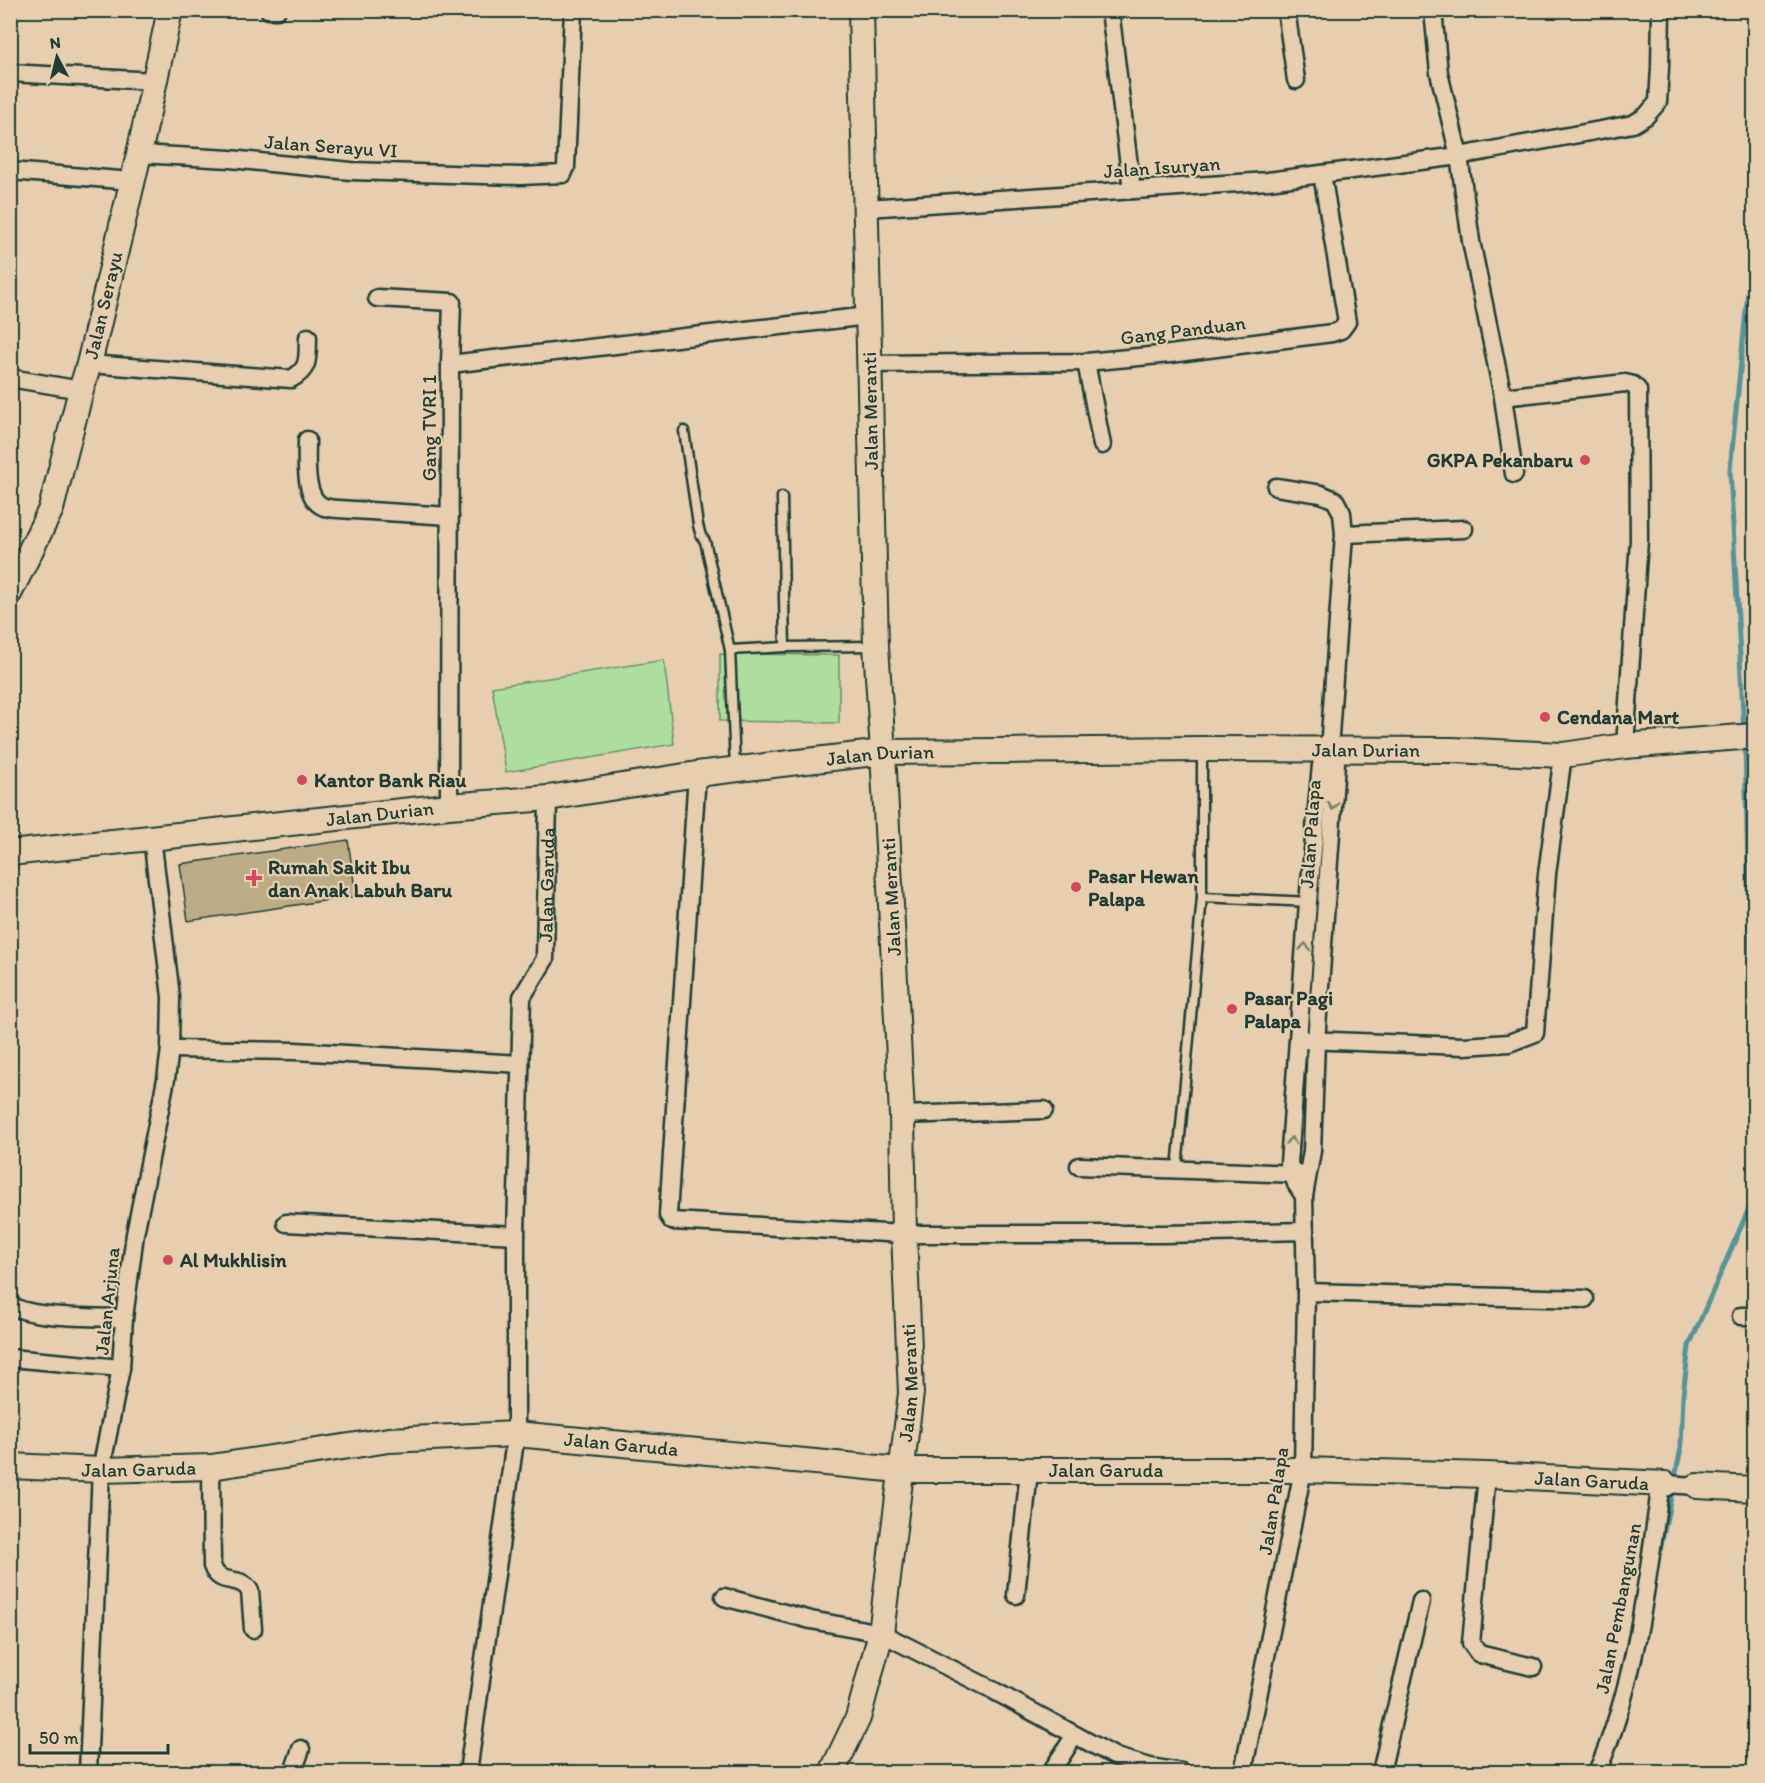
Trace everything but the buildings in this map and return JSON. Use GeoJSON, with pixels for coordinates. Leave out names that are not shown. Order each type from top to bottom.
{"type":"FeatureCollection","features":[{"type":"Feature","properties":{"kind":"street","name":"Jalan Serayu"},"geometry":{"type":"LineString","coordinates":[[10,592],[51,509],[89,364],[170,10]]}},
{"type":"Feature","properties":{"kind":"street"},"geometry":{"type":"LineString","coordinates":[[269,10],[277,10]]}},
{"type":"Feature","properties":{"kind":"street","name":"Jalan Serayu VI"},"geometry":{"type":"LineString","coordinates":[[139,153],[351,171],[521,176],[563,174],[566,167],[573,10]]}},
{"type":"Feature","properties":{"kind":"street","name":"Jalan Meranti"},"geometry":{"type":"LineString","coordinates":[[832,1773],[858,1718],[880,1633],[911,1393],[904,1234],[902,1115],[876,646],[861,10]]}},
{"type":"Feature","properties":{"kind":"street"},"geometry":{"type":"LineString","coordinates":[[1110,10],[1132,190]]}},
{"type":"Feature","properties":{"kind":"street"},"geometry":{"type":"LineString","coordinates":[[1286,10],[1296,80]]}},
{"type":"Feature","properties":{"kind":"street"},"geometry":{"type":"LineString","coordinates":[[1433,10],[1439,73],[1459,156],[1471,241],[1503,397],[1514,474]]}},
{"type":"Feature","properties":{"kind":"street","name":"Jalan Isuryan"},"geometry":{"type":"LineString","coordinates":[[867,208],[1269,181],[1459,156],[1633,124],[1646,116],[1658,102],[1661,10]]}},
{"type":"Feature","properties":{"kind":"street"},"geometry":{"type":"LineString","coordinates":[[10,73],[154,81]]}},
{"type":"Feature","properties":{"kind":"street"},"geometry":{"type":"LineString","coordinates":[[10,171],[132,181]]}},
{"type":"Feature","properties":{"kind":"street","name":"Gang Panduan"},"geometry":{"type":"LineString","coordinates":[[870,364],[1086,362],[1170,354],[1341,330],[1347,322],[1322,174]]}},
{"type":"Feature","properties":{"kind":"street"},"geometry":{"type":"LineString","coordinates":[[377,298],[452,302],[450,364]]}},
{"type":"Feature","properties":{"kind":"street","name":"Gang TVRI 1"},"geometry":{"type":"LineString","coordinates":[[449,806],[450,364],[868,316]]}},
{"type":"Feature","properties":{"kind":"street"},"geometry":{"type":"LineString","coordinates":[[89,364],[291,379],[307,366],[308,337]]}},
{"type":"Feature","properties":{"kind":"street"},"geometry":{"type":"LineString","coordinates":[[1086,362],[1102,445]]}},
{"type":"Feature","properties":{"kind":"street"},"geometry":{"type":"LineString","coordinates":[[10,378],[81,390]]}},
{"type":"Feature","properties":{"kind":"street"},"geometry":{"type":"LineString","coordinates":[[1503,397],[1625,383],[1633,385],[1638,390],[1639,540],[1625,746]]}},
{"type":"Feature","properties":{"kind":"street"},"geometry":{"type":"LineString","coordinates":[[307,440],[308,482],[312,497],[322,507],[450,516]]}},
{"type":"Feature","properties":{"kind":"street"},"geometry":{"type":"LineString","coordinates":[[1276,487],[1321,494],[1335,500],[1342,513],[1344,534],[1329,750]]}},
{"type":"Feature","properties":{"kind":"street"},"geometry":{"type":"LineString","coordinates":[[1344,534],[1464,529]]}},
{"type":"Feature","properties":{"kind":"street","name":"Jalan Durian"},"geometry":{"type":"LineString","coordinates":[[10,853],[449,806],[548,798],[697,774],[883,752],[1202,749],[1452,750],[1563,755],[1625,746],[1752,736]]}},
{"type":"Feature","properties":{"kind":"street","name":"Jalan Palapa"},"geometry":{"type":"LineString","coordinates":[[1243,1773],[1303,1470],[1306,1292],[1304,1196],[1300,1174],[1289,1163],[1308,902],[1321,765],[1329,750]]}},
{"type":"Feature","properties":{"kind":"street","name":"Jalan Palapa"},"geometry":{"type":"LineString","coordinates":[[1300,1174],[1311,1151],[1316,1042],[1336,764],[1329,750]]}},
{"type":"Feature","properties":{"kind":"street"},"geometry":{"type":"LineString","coordinates":[[1298,1039],[1316,1042],[1464,1046],[1509,1043],[1535,1033],[1547,874],[1563,755]]}},
{"type":"Feature","properties":{"kind":"street"},"geometry":{"type":"LineString","coordinates":[[697,774],[668,1215],[672,1221],[904,1234],[1165,1234],[1305,1231]]}},
{"type":"Feature","properties":{"kind":"street","name":"Jalan Garuda"},"geometry":{"type":"LineString","coordinates":[[468,1773],[516,1434],[516,1235],[522,997],[545,958],[548,798]]}},
{"type":"Feature","properties":{"kind":"street","name":"Jalan Arjuna"},"geometry":{"type":"LineString","coordinates":[[88,1773],[101,1470],[121,1368],[124,1318],[135,1234],[170,1049],[171,997],[152,837]]}},
{"type":"Feature","properties":{"kind":"street"},"geometry":{"type":"LineString","coordinates":[[170,1049],[295,1051],[520,1064]]}},
{"type":"Feature","properties":{"kind":"street"},"geometry":{"type":"LineString","coordinates":[[902,1115],[1044,1110]]}},
{"type":"Feature","properties":{"kind":"street"},"geometry":{"type":"LineString","coordinates":[[1079,1166],[1300,1174]]}},
{"type":"Feature","properties":{"kind":"street"},"geometry":{"type":"LineString","coordinates":[[286,1223],[516,1235]]}},
{"type":"Feature","properties":{"kind":"street"},"geometry":{"type":"LineString","coordinates":[[1306,1292],[1585,1299]]}},
{"type":"Feature","properties":{"kind":"street"},"geometry":{"type":"LineString","coordinates":[[10,1304],[22,1311],[38,1314],[124,1318]]}},
{"type":"Feature","properties":{"kind":"street"},"geometry":{"type":"LineString","coordinates":[[10,1358],[121,1368]]}},
{"type":"Feature","properties":{"kind":"street","name":"Jalan Garuda"},"geometry":{"type":"LineString","coordinates":[[10,1466],[101,1470],[211,1467],[389,1440],[516,1434],[900,1470],[1303,1470],[1487,1475],[1697,1486]]}},
{"type":"Feature","properties":{"kind":"street"},"geometry":{"type":"LineString","coordinates":[[211,1467],[212,1566],[220,1579],[243,1583],[247,1586],[250,1591],[253,1629]]}},
{"type":"Feature","properties":{"kind":"street"},"geometry":{"type":"LineString","coordinates":[[1016,1595],[1029,1471]]}},
{"type":"Feature","properties":{"kind":"street"},"geometry":{"type":"LineString","coordinates":[[1487,1475],[1471,1643],[1478,1653],[1483,1655],[1533,1667]]}},
{"type":"Feature","properties":{"kind":"street","name":"Jalan Pembangunan"},"geometry":{"type":"LineString","coordinates":[[1598,1773],[1626,1691],[1640,1626],[1663,1484]]}},
{"type":"Feature","properties":{"kind":"street"},"geometry":{"type":"LineString","coordinates":[[1697,1486],[1755,1489]]}},
{"type":"Feature","properties":{"kind":"street"},"geometry":{"type":"LineString","coordinates":[[724,1597],[811,1620],[880,1633],[987,1687],[1116,1757],[1182,1773]]}},
{"type":"Feature","properties":{"kind":"street"},"geometry":{"type":"LineString","coordinates":[[1381,1773],[1421,1601]]}},
{"type":"Feature","properties":{"kind":"street"},"geometry":{"type":"LineString","coordinates":[[1052,1773],[1075,1735]]}},
{"type":"Feature","properties":{"kind":"street"},"geometry":{"type":"LineString","coordinates":[[293,1773],[301,1749]]}},
{"type":"Feature","properties":{"kind":"lane"},"geometry":{"type":"LineString","coordinates":[[684,431],[698,525],[705,542],[730,650],[735,770]]}},
{"type":"Feature","properties":{"kind":"lane"},"geometry":{"type":"LineString","coordinates":[[782,497],[786,646]]}},
{"type":"Feature","properties":{"kind":"lane"},"geometry":{"type":"LineString","coordinates":[[730,650],[786,646],[876,646]]}},
{"type":"Feature","properties":{"kind":"lane"},"geometry":{"type":"LineString","coordinates":[[1177,1169],[1202,897],[1202,749]]}},
{"type":"Feature","properties":{"kind":"lane"},"geometry":{"type":"LineString","coordinates":[[1202,897],[1326,903]]}},
{"type":"Feature","properties":{"kind":"green space"},"geometry":{"type":"Polygon","coordinates":[[[720,654],[839,655],[839,723],[720,721],[720,654]]]}},
{"type":"Feature","properties":{"kind":"green space"},"geometry":{"type":"Polygon","coordinates":[[[664,660],[674,744],[506,772],[492,687],[664,660]]]}},
{"type":"Feature","properties":{"kind":"waterway"},"geometry":{"type":"LineString","coordinates":[[1744,731],[1730,470],[1749,281],[1754,257]]}},
{"type":"Feature","properties":{"kind":"waterway"},"geometry":{"type":"LineString","coordinates":[[1658,1561],[1681,1448],[1683,1395],[1689,1346],[1753,1199],[1745,743]]}},
{"type":"Feature","properties":{"kind":"place","name":"GKPA Pekanbaru"},"geometry":{"type":"Point","coordinates":[1585,460]}},
{"type":"Feature","properties":{"kind":"place","name":"Cendana Mart"},"geometry":{"type":"Point","coordinates":[1545,717]}},
{"type":"Feature","properties":{"kind":"place","name":"Kantor Bank Riau"},"geometry":{"type":"Point","coordinates":[302,780]}},
{"type":"Feature","properties":{"kind":"place","name":"Rumah Sakit Ibu dan Anak Labuh Baru"},"geometry":{"type":"Point","coordinates":[254,878]}},
{"type":"Feature","properties":{"kind":"place","name":"Pasar Hewan Palapa"},"geometry":{"type":"Point","coordinates":[1076,887]}},
{"type":"Feature","properties":{"kind":"place","name":"Pasar Pagi Palapa"},"geometry":{"type":"Point","coordinates":[1232,1009]}},
{"type":"Feature","properties":{"kind":"place","name":"Al Mukhlisin"},"geometry":{"type":"Point","coordinates":[168,1260]}}]}
